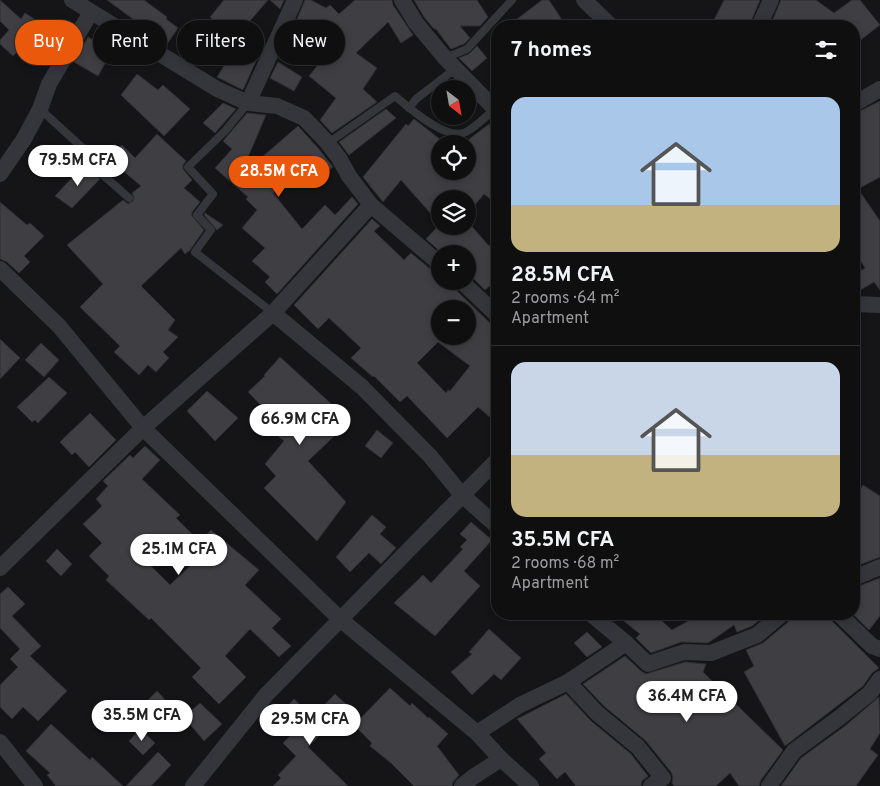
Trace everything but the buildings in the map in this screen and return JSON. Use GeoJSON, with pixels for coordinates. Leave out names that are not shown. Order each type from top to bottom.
{"type":"FeatureCollection","features":[{"type":"Feature","properties":{"kind":"street"},"geometry":{"type":"LineString","coordinates":[[72,0],[217,89],[248,103],[277,106],[304,118],[326,141],[339,158],[349,176],[372,205],[431,256]]}},
{"type":"Feature","properties":{"kind":"street"},"geometry":{"type":"LineString","coordinates":[[248,103],[295,0]]}},
{"type":"Feature","properties":{"kind":"street"},"geometry":{"type":"LineString","coordinates":[[402,0],[416,23],[450,63],[491,106]]}},
{"type":"Feature","properties":{"kind":"street"},"geometry":{"type":"LineString","coordinates":[[584,0],[605,20]]}},
{"type":"Feature","properties":{"kind":"street"},"geometry":{"type":"LineString","coordinates":[[762,20],[771,0]]}},
{"type":"Feature","properties":{"kind":"street"},"geometry":{"type":"LineString","coordinates":[[0,174],[24,139],[40,109],[49,84],[91,12]]}},
{"type":"Feature","properties":{"kind":"street"},"geometry":{"type":"LineString","coordinates":[[860,101],[880,89]]}},
{"type":"Feature","properties":{"kind":"street"},"geometry":{"type":"LineString","coordinates":[[0,568],[143,428],[273,314],[372,205]]}},
{"type":"Feature","properties":{"kind":"street"},"geometry":{"type":"LineString","coordinates":[[0,269],[59,326],[143,428],[340,619],[477,734],[531,786]]}},
{"type":"Feature","properties":{"kind":"street"},"geometry":{"type":"LineString","coordinates":[[471,290],[491,309]]}},
{"type":"Feature","properties":{"kind":"street"},"geometry":{"type":"LineString","coordinates":[[860,304],[880,305]]}},
{"type":"Feature","properties":{"kind":"street"},"geometry":{"type":"LineString","coordinates":[[273,314],[362,387],[430,456],[462,495],[491,522]]}},
{"type":"Feature","properties":{"kind":"street"},"geometry":{"type":"LineString","coordinates":[[193,786],[266,696],[491,466]]}},
{"type":"Feature","properties":{"kind":"street"},"geometry":{"type":"LineString","coordinates":[[860,575],[880,567]]}},
{"type":"Feature","properties":{"kind":"street"},"geometry":{"type":"LineString","coordinates":[[598,620],[648,664],[684,652],[711,653],[757,635],[775,620]]}},
{"type":"Feature","properties":{"kind":"street"},"geometry":{"type":"LineString","coordinates":[[844,620],[872,646],[880,650]]}},
{"type":"Feature","properties":{"kind":"street"},"geometry":{"type":"LineString","coordinates":[[477,734],[520,704],[568,682],[626,643]]}},
{"type":"Feature","properties":{"kind":"street"},"geometry":{"type":"LineString","coordinates":[[769,786],[794,752],[870,692],[880,679]]}},
{"type":"Feature","properties":{"kind":"street"},"geometry":{"type":"LineString","coordinates":[[568,682],[597,712],[638,747],[661,783]]}},
{"type":"Feature","properties":{"kind":"street"},"geometry":{"type":"LineString","coordinates":[[0,742],[34,786]]}},
{"type":"Feature","properties":{"kind":"street"},"geometry":{"type":"LineString","coordinates":[[462,786],[501,759]]}},
{"type":"Feature","properties":{"kind":"lane"},"geometry":{"type":"LineString","coordinates":[[494,20],[512,0]]}},
{"type":"Feature","properties":{"kind":"lane"},"geometry":{"type":"LineString","coordinates":[[409,108],[450,63],[467,49],[491,23]]}},
{"type":"Feature","properties":{"kind":"lane"},"geometry":{"type":"LineString","coordinates":[[326,141],[331,141],[395,96],[426,121],[452,135],[465,133],[491,115]]}},
{"type":"Feature","properties":{"kind":"lane"},"geometry":{"type":"LineString","coordinates":[[248,103],[225,131],[188,167],[214,194],[197,215],[211,230],[195,252],[273,314]]}},
{"type":"Feature","properties":{"kind":"lane"},"geometry":{"type":"LineString","coordinates":[[40,109],[97,161],[103,176],[129,198]]}}]}
